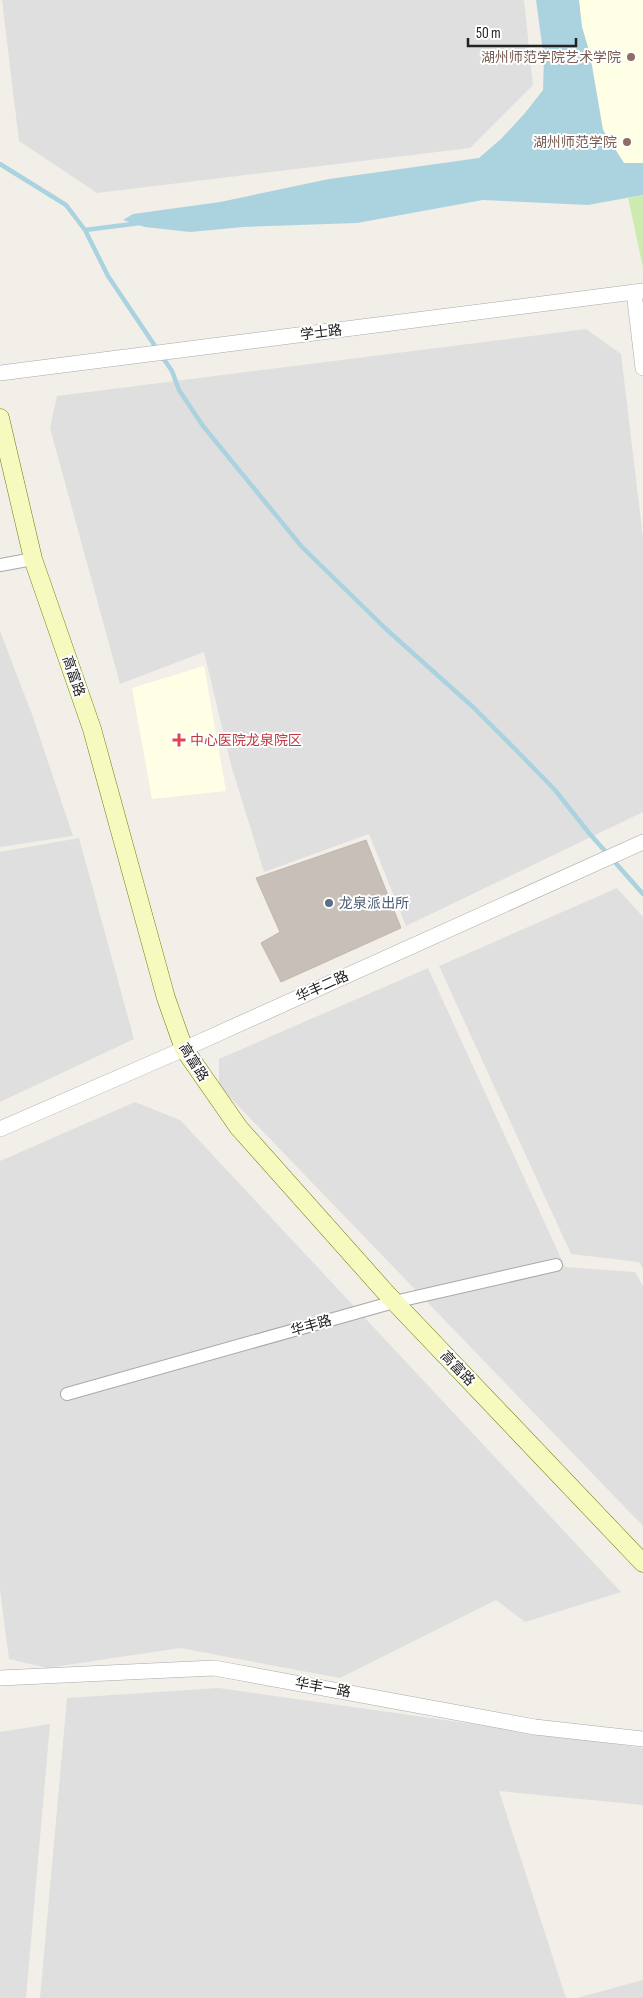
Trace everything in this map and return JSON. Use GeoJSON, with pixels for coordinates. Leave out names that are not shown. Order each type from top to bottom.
{"type":"FeatureCollection","features":[{"type":"Feature","properties":{"kind":"main road","name":"高富路"},"geometry":{"type":"LineString","coordinates":[[0,418],[33,559],[92,729],[166,998],[184,1049],[239,1128],[394,1302],[643,1563]]}},
{"type":"Feature","properties":{"kind":"street","name":"学士路"},"geometry":{"type":"LineString","coordinates":[[0,373],[638,291]]}},
{"type":"Feature","properties":{"kind":"street"},"geometry":{"type":"LineString","coordinates":[[638,291],[643,368]]}},
{"type":"Feature","properties":{"kind":"street"},"geometry":{"type":"LineString","coordinates":[[0,564],[33,559]]}},
{"type":"Feature","properties":{"kind":"street","name":"华丰二路"},"geometry":{"type":"LineString","coordinates":[[0,1129],[184,1049],[643,842]]}},
{"type":"Feature","properties":{"kind":"street","name":"华丰路"},"geometry":{"type":"LineString","coordinates":[[68,1394],[394,1302],[556,1265]]}},
{"type":"Feature","properties":{"kind":"street","name":"华丰一路"},"geometry":{"type":"LineString","coordinates":[[0,1678],[214,1668],[535,1727],[643,1738]]}},
{"type":"Feature","properties":{"kind":"shaded area"},"geometry":{"type":"Polygon","coordinates":[[[2,0],[524,0],[533,85],[470,148],[97,193],[19,141],[2,0]]]}},
{"type":"Feature","properties":{"kind":"shaded area","name":"湖州师范学院"},"geometry":{"type":"Polygon","coordinates":[[[579,0],[643,0],[643,268],[618,153],[603,130],[590,54],[582,27],[579,0]]]}},
{"type":"Feature","properties":{"kind":"shaded area"},"geometry":{"type":"Polygon","coordinates":[[[586,329],[621,354],[643,538],[643,812],[406,926],[369,834],[264,872],[231,765],[204,652],[120,684],[50,428],[57,396],[586,329]]]}},
{"type":"Feature","properties":{"kind":"shaded area"},"geometry":{"type":"Polygon","coordinates":[[[0,631],[33,717],[73,836],[0,847],[0,631]]]}},
{"type":"Feature","properties":{"kind":"shaded area","name":"中心医院龙泉院区"},"geometry":{"type":"Polygon","coordinates":[[[204,666],[226,791],[152,799],[132,688],[204,666]]]}},
{"type":"Feature","properties":{"kind":"shaded area"},"geometry":{"type":"Polygon","coordinates":[[[79,838],[134,1039],[0,1102],[0,852],[79,838]]]}},
{"type":"Feature","properties":{"kind":"shaded area"},"geometry":{"type":"Polygon","coordinates":[[[617,888],[643,917],[643,1269],[639,1262],[571,1254],[439,966],[617,888]]]}},
{"type":"Feature","properties":{"kind":"shaded area"},"geometry":{"type":"Polygon","coordinates":[[[428,968],[565,1267],[635,1272],[643,1286],[643,1526],[219,1086],[219,1059],[428,968]]]}},
{"type":"Feature","properties":{"kind":"shaded area"},"geometry":{"type":"Polygon","coordinates":[[[135,1102],[180,1120],[621,1592],[525,1622],[496,1600],[340,1678],[180,1648],[47,1668],[9,1659],[0,1590],[0,1161],[135,1102]]]}},
{"type":"Feature","properties":{"kind":"shaded area"},"geometry":{"type":"Polygon","coordinates":[[[219,1688],[643,1748],[643,1805],[499,1791],[566,1998],[40,1998],[67,1698],[219,1688]]]}},
{"type":"Feature","properties":{"kind":"shaded area"},"geometry":{"type":"Polygon","coordinates":[[[50,1724],[26,1998],[0,1998],[0,1732],[50,1724]]]}},
{"type":"Feature","properties":{"kind":"shaded area"},"geometry":{"type":"Polygon","coordinates":[[[643,1980],[643,1998],[577,1998],[643,1980]]]}},
{"type":"Feature","properties":{"kind":"green space"},"geometry":{"type":"Polygon","coordinates":[[[643,195],[643,268],[628,198],[643,195]]]}},
{"type":"Feature","properties":{"kind":"water"},"geometry":{"type":"Polygon","coordinates":[[[536,0],[579,0],[582,27],[590,54],[603,130],[624,163],[643,163],[643,195],[588,205],[483,200],[357,223],[243,227],[190,232],[145,227],[123,220],[133,214],[220,202],[329,179],[479,158],[501,139],[543,90],[544,59],[536,0]]]}},
{"type":"Feature","properties":{"kind":"building","name":"龙泉派出所"},"geometry":{"type":"Polygon","coordinates":[[[366,840],[401,928],[281,982],[261,943],[280,932],[256,878],[366,840]]]}},
{"type":"Feature","properties":{"kind":"waterway"},"geometry":{"type":"LineString","coordinates":[[0,164],[66,205],[85,230],[108,276],[157,349]]}},
{"type":"Feature","properties":{"kind":"waterway"},"geometry":{"type":"LineString","coordinates":[[85,230],[140,223]]}},
{"type":"Feature","properties":{"kind":"waterway"},"geometry":{"type":"LineString","coordinates":[[161,355],[172,371],[179,390],[203,426],[302,547],[386,629],[473,707],[515,749],[555,790],[589,833],[643,894]]}},
{"type":"Feature","properties":{"kind":"place","name":"湖州师范学院艺术学院"},"geometry":{"type":"Point","coordinates":[631,57]}},
{"type":"Feature","properties":{"kind":"place","name":"湖州师范学院"},"geometry":{"type":"Point","coordinates":[627,142]}},
{"type":"Feature","properties":{"kind":"place","name":"中心医院龙泉院区"},"geometry":{"type":"Point","coordinates":[179,740]}},
{"type":"Feature","properties":{"kind":"place","name":"龙泉派出所"},"geometry":{"type":"Point","coordinates":[329,903]}}]}
